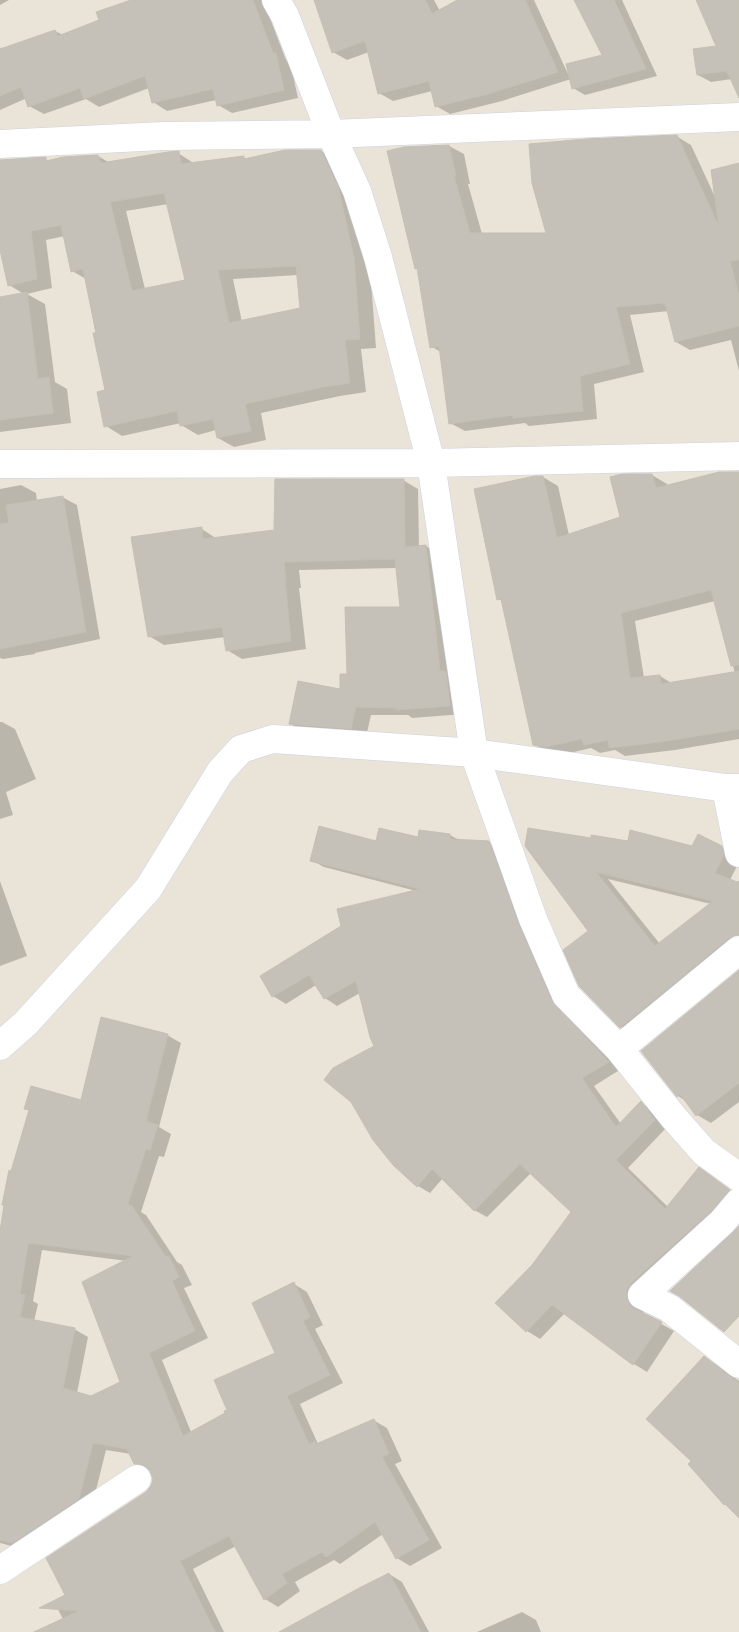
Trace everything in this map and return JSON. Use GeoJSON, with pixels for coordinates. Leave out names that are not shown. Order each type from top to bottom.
{"type":"FeatureCollection","features":[{"type":"Feature","properties":{"kind":"street"},"geometry":{"type":"LineString","coordinates":[[276,0],[286,16],[331,134],[357,191],[378,257],[431,463],[474,753],[533,919],[566,995],[619,1049],[704,1152],[739,1178]]}},
{"type":"Feature","properties":{"kind":"street"},"geometry":{"type":"LineString","coordinates":[[0,144],[163,136],[331,134],[739,117]]}},
{"type":"Feature","properties":{"kind":"street"},"geometry":{"type":"LineString","coordinates":[[0,464],[431,463],[739,456]]}},
{"type":"Feature","properties":{"kind":"street"},"geometry":{"type":"LineString","coordinates":[[0,1046],[26,1023],[148,889],[220,772],[241,749],[273,739],[474,753],[733,788],[739,853]]}},
{"type":"Feature","properties":{"kind":"street"},"geometry":{"type":"LineString","coordinates":[[619,1049],[739,950]]}},
{"type":"Feature","properties":{"kind":"street"},"geometry":{"type":"LineString","coordinates":[[739,1202],[722,1222],[642,1295],[669,1308],[739,1364]]}},
{"type":"Feature","properties":{"kind":"street"},"geometry":{"type":"LineString","coordinates":[[0,1570],[136,1479]]}},
{"type":"Feature","properties":{"kind":"building"},"geometry":{"type":"Polygon","coordinates":[[[131,0],[253,0],[273,53],[276,53],[284,90],[217,106],[213,89],[152,103],[145,76],[84,99],[80,88],[28,107],[21,87],[0,96],[0,49],[55,30],[58,36],[99,20],[96,12],[131,0]]]}},
{"type":"Feature","properties":{"kind":"building"},"geometry":{"type":"Polygon","coordinates":[[[314,0],[425,0],[432,14],[457,0],[525,0],[558,72],[488,94],[435,107],[429,81],[378,94],[365,41],[332,53],[314,0]]]}},
{"type":"Feature","properties":{"kind":"building"},"geometry":{"type":"Polygon","coordinates":[[[574,0],[614,0],[646,69],[572,89],[566,64],[602,55],[574,0]]]}},
{"type":"Feature","properties":{"kind":"building"},"geometry":{"type":"Polygon","coordinates":[[[696,0],[739,0],[739,98],[727,71],[697,75],[693,49],[716,46],[696,0]]]}},
{"type":"Feature","properties":{"kind":"building"},"geometry":{"type":"Polygon","coordinates":[[[677,135],[719,227],[711,170],[739,163],[739,260],[730,261],[739,296],[739,326],[675,342],[665,303],[616,307],[630,364],[580,376],[583,411],[513,418],[513,415],[449,424],[439,346],[430,348],[417,268],[415,269],[387,151],[404,147],[449,145],[456,176],[454,176],[470,233],[546,233],[532,183],[529,144],[677,135]]]}},
{"type":"Feature","properties":{"kind":"building"},"geometry":{"type":"Polygon","coordinates":[[[285,150],[321,150],[338,186],[354,258],[360,339],[345,340],[350,383],[245,404],[251,431],[217,438],[213,419],[180,426],[177,411],[104,427],[97,392],[105,390],[93,333],[96,333],[83,269],[71,272],[61,225],[31,231],[37,279],[8,286],[0,250],[0,160],[46,157],[46,161],[63,157],[98,155],[101,163],[179,151],[181,164],[244,156],[244,159],[285,150]],[[164,193],[110,202],[132,291],[185,280],[164,193]],[[296,266],[218,270],[229,323],[300,308],[296,266]]]}},
{"type":"Feature","properties":{"kind":"building"},"geometry":{"type":"Polygon","coordinates":[[[27,292],[38,379],[49,377],[53,413],[0,420],[0,297],[27,292]]]}},
{"type":"Feature","properties":{"kind":"building"},"geometry":{"type":"Polygon","coordinates":[[[719,472],[739,472],[739,665],[731,666],[711,590],[621,613],[630,678],[660,675],[661,684],[739,671],[739,729],[609,748],[608,740],[584,745],[582,739],[545,747],[533,745],[501,599],[497,600],[474,489],[543,476],[557,538],[620,517],[610,477],[622,474],[652,474],[656,488],[719,472]]]}},
{"type":"Feature","properties":{"kind":"building"},"geometry":{"type":"Polygon","coordinates":[[[275,479],[404,479],[405,547],[426,545],[440,671],[446,671],[450,706],[396,710],[396,708],[356,707],[351,729],[289,724],[298,681],[340,689],[340,674],[347,674],[345,607],[400,607],[395,559],[284,562],[291,641],[226,651],[222,627],[148,637],[131,537],[202,527],[203,539],[274,530],[275,479]]]}},
{"type":"Feature","properties":{"kind":"building"},"geometry":{"type":"Polygon","coordinates":[[[63,496],[86,632],[0,649],[0,524],[9,523],[6,505],[63,496]]]}},
{"type":"Feature","properties":{"kind":"building"},"geometry":{"type":"Polygon","coordinates":[[[319,826],[376,841],[379,828],[418,837],[419,830],[450,834],[450,839],[489,841],[519,925],[552,1001],[609,1062],[582,1078],[616,1127],[641,1101],[655,1120],[616,1160],[665,1209],[699,1167],[730,1190],[711,1211],[631,1283],[627,1289],[630,1305],[662,1322],[633,1365],[552,1305],[526,1332],[495,1303],[532,1265],[571,1212],[520,1164],[474,1211],[432,1169],[417,1187],[393,1165],[373,1140],[351,1102],[324,1080],[333,1068],[374,1046],[356,981],[324,999],[309,975],[272,997],[260,976],[341,926],[337,909],[420,889],[310,861],[319,826]]]}},
{"type":"Feature","properties":{"kind":"building"},"geometry":{"type":"Polygon","coordinates":[[[528,828],[591,838],[591,835],[628,841],[630,830],[692,846],[698,834],[722,846],[724,855],[715,873],[737,882],[739,881],[739,935],[729,938],[620,1028],[579,986],[563,950],[588,931],[525,846],[528,828]],[[596,872],[655,946],[713,901],[596,872]]]}},
{"type":"Feature","properties":{"kind":"building"},"geometry":{"type":"Polygon","coordinates":[[[739,970],[739,1083],[696,1116],[680,1094],[677,1097],[641,1051],[739,970]]]}},
{"type":"Feature","properties":{"kind":"building"},"geometry":{"type":"Polygon","coordinates":[[[101,1017],[168,1034],[146,1121],[158,1125],[150,1150],[146,1149],[128,1204],[132,1206],[166,1257],[169,1256],[179,1277],[172,1281],[195,1331],[149,1353],[183,1436],[225,1413],[224,1411],[227,1410],[214,1380],[275,1353],[252,1303],[294,1282],[310,1317],[303,1321],[330,1375],[287,1396],[309,1444],[315,1441],[316,1444],[374,1419],[389,1454],[382,1457],[429,1540],[396,1559],[375,1522],[326,1557],[322,1552],[282,1574],[287,1583],[264,1600],[229,1536],[180,1561],[215,1632],[34,1632],[79,1611],[39,1608],[65,1595],[46,1558],[146,1492],[151,1486],[153,1479],[150,1471],[143,1465],[134,1464],[127,1449],[93,1443],[79,1499],[13,1543],[0,1540],[0,1231],[4,1205],[2,1205],[9,1170],[11,1171],[29,1110],[24,1109],[31,1086],[81,1100],[101,1017]],[[28,1243],[20,1294],[25,1295],[20,1317],[75,1328],[63,1388],[91,1396],[120,1382],[82,1282],[133,1256],[28,1243]]]}},
{"type":"Feature","properties":{"kind":"building"},"geometry":{"type":"Polygon","coordinates":[[[739,1226],[739,1316],[724,1332],[670,1291],[739,1226]]]}},
{"type":"Feature","properties":{"kind":"building"},"geometry":{"type":"Polygon","coordinates":[[[704,1356],[739,1383],[739,1518],[724,1505],[688,1464],[691,1461],[646,1419],[704,1356]]]}},
{"type":"Feature","properties":{"kind":"building"},"geometry":{"type":"Polygon","coordinates":[[[389,1573],[421,1632],[279,1632],[361,1587],[389,1573]]]}}]}
